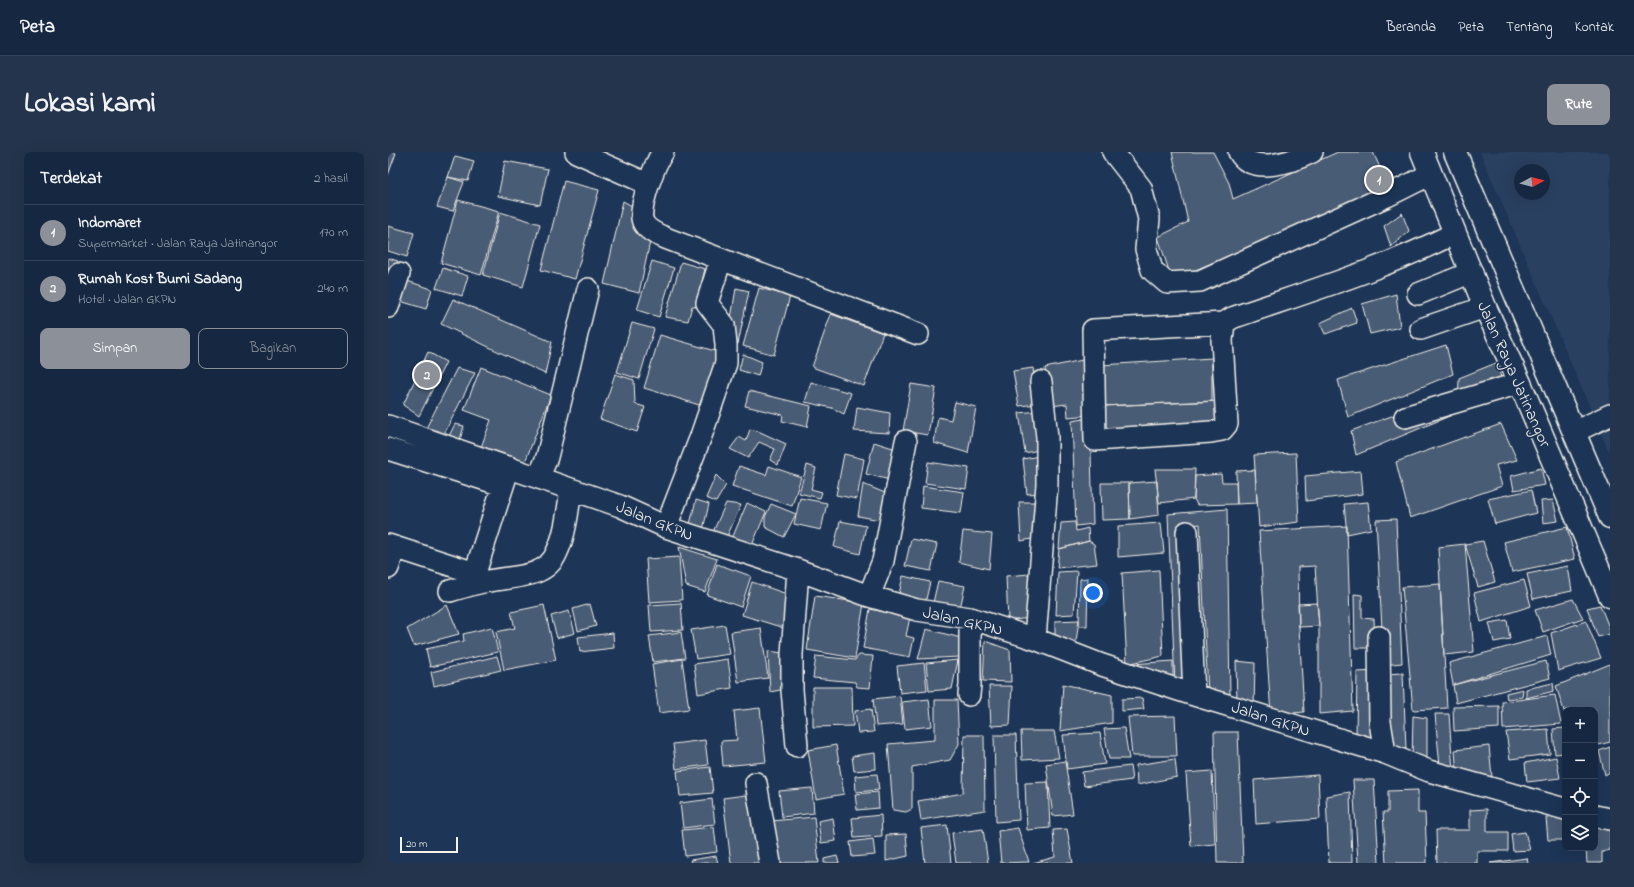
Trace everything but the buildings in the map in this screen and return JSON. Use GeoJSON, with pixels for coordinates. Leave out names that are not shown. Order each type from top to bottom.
{"type":"FeatureCollection","features":[{"type":"Feature","properties":{"kind":"highway","name":"Jalan Raya Jatinangor"},"geometry":{"type":"LineString","coordinates":[[1422,152],[1485,307],[1520,383],[1610,596]]}},
{"type":"Feature","properties":{"kind":"highway","name":"Jalan Raya Jatinangor"},"geometry":{"type":"LineString","coordinates":[[1455,152],[1609,513]]}},
{"type":"Feature","properties":{"kind":"street"},"geometry":{"type":"LineString","coordinates":[[576,152],[648,184]]}},
{"type":"Feature","properties":{"kind":"street"},"geometry":{"type":"LineString","coordinates":[[663,152],[648,184],[641,214],[642,222],[648,229],[668,239],[918,334]]}},
{"type":"Feature","properties":{"kind":"street"},"geometry":{"type":"LineString","coordinates":[[1114,152],[1141,188],[1149,219],[1146,249],[1152,270],[1167,283],[1200,281],[1389,195],[1431,174]]}},
{"type":"Feature","properties":{"kind":"street"},"geometry":{"type":"LineString","coordinates":[[1239,152],[1241,156],[1252,164],[1269,165],[1303,156],[1312,152]]}},
{"type":"Feature","properties":{"kind":"street"},"geometry":{"type":"LineString","coordinates":[[1224,324],[1222,340],[1227,424],[1222,430],[1095,440],[1093,330],[1224,324],[1232,318],[1364,273],[1431,245],[1454,232]]}},
{"type":"Feature","properties":{"kind":"street"},"geometry":{"type":"LineString","coordinates":[[666,527],[701,436],[726,363],[724,325],[707,303],[721,259]]}},
{"type":"Feature","properties":{"kind":"street"},"geometry":{"type":"LineString","coordinates":[[1418,294],[1472,272]]}},
{"type":"Feature","properties":{"kind":"street"},"geometry":{"type":"LineString","coordinates":[[388,307],[399,274]]}},
{"type":"Feature","properties":{"kind":"street"},"geometry":{"type":"LineString","coordinates":[[539,477],[547,457],[588,289]]}},
{"type":"Feature","properties":{"kind":"street"},"geometry":{"type":"LineString","coordinates":[[1421,329],[1485,307]]}},
{"type":"Feature","properties":{"kind":"street"},"geometry":{"type":"LineString","coordinates":[[1035,639],[1047,484],[1047,437],[1041,382]]}},
{"type":"Feature","properties":{"kind":"street"},"geometry":{"type":"LineString","coordinates":[[1405,417],[1520,383]]}},
{"type":"Feature","properties":{"kind":"street"},"geometry":{"type":"LineString","coordinates":[[1574,432],[1610,415]]}},
{"type":"Feature","properties":{"kind":"street","name":"Jalan GKPN"},"geometry":{"type":"LineString","coordinates":[[388,426],[506,476],[539,477],[620,506],[666,527],[798,570],[869,596],[917,610],[970,618],[1035,639],[1102,664],[1194,695],[1232,705],[1385,753],[1429,770],[1562,808]]}},
{"type":"Feature","properties":{"kind":"street"},"geometry":{"type":"LineString","coordinates":[[869,596],[883,561],[906,441]]}},
{"type":"Feature","properties":{"kind":"street"},"geometry":{"type":"LineString","coordinates":[[388,449],[506,476],[475,572],[391,546],[388,568]]}},
{"type":"Feature","properties":{"kind":"street"},"geometry":{"type":"LineString","coordinates":[[450,591],[485,581],[527,576],[547,566],[557,553],[564,530],[571,489]]}},
{"type":"Feature","properties":{"kind":"street"},"geometry":{"type":"LineString","coordinates":[[1187,532],[1194,695]]}},
{"type":"Feature","properties":{"kind":"street"},"geometry":{"type":"LineString","coordinates":[[796,746],[792,690],[792,654],[798,570]]}},
{"type":"Feature","properties":{"kind":"street"},"geometry":{"type":"LineString","coordinates":[[969,695],[970,618]]}},
{"type":"Feature","properties":{"kind":"street"},"geometry":{"type":"LineString","coordinates":[[1379,637],[1380,722],[1385,753]]}},
{"type":"Feature","properties":{"kind":"street"},"geometry":{"type":"LineString","coordinates":[[756,783],[770,863]]}},
{"type":"Feature","properties":{"kind":"street"},"geometry":{"type":"LineString","coordinates":[[1598,817],[1610,819]]}},
{"type":"Feature","properties":{"kind":"shaded area"},"geometry":{"type":"Polygon","coordinates":[[[1480,152],[1610,152],[1610,453],[1607,447],[1480,152]]]}},
{"type":"Feature","properties":{"kind":"place","name":"Indomaret"},"geometry":{"type":"Point","coordinates":[1379,180]}},
{"type":"Feature","properties":{"kind":"place","name":"Rumah Kost Bumi Sadang"},"geometry":{"type":"Point","coordinates":[427,375]}}]}
